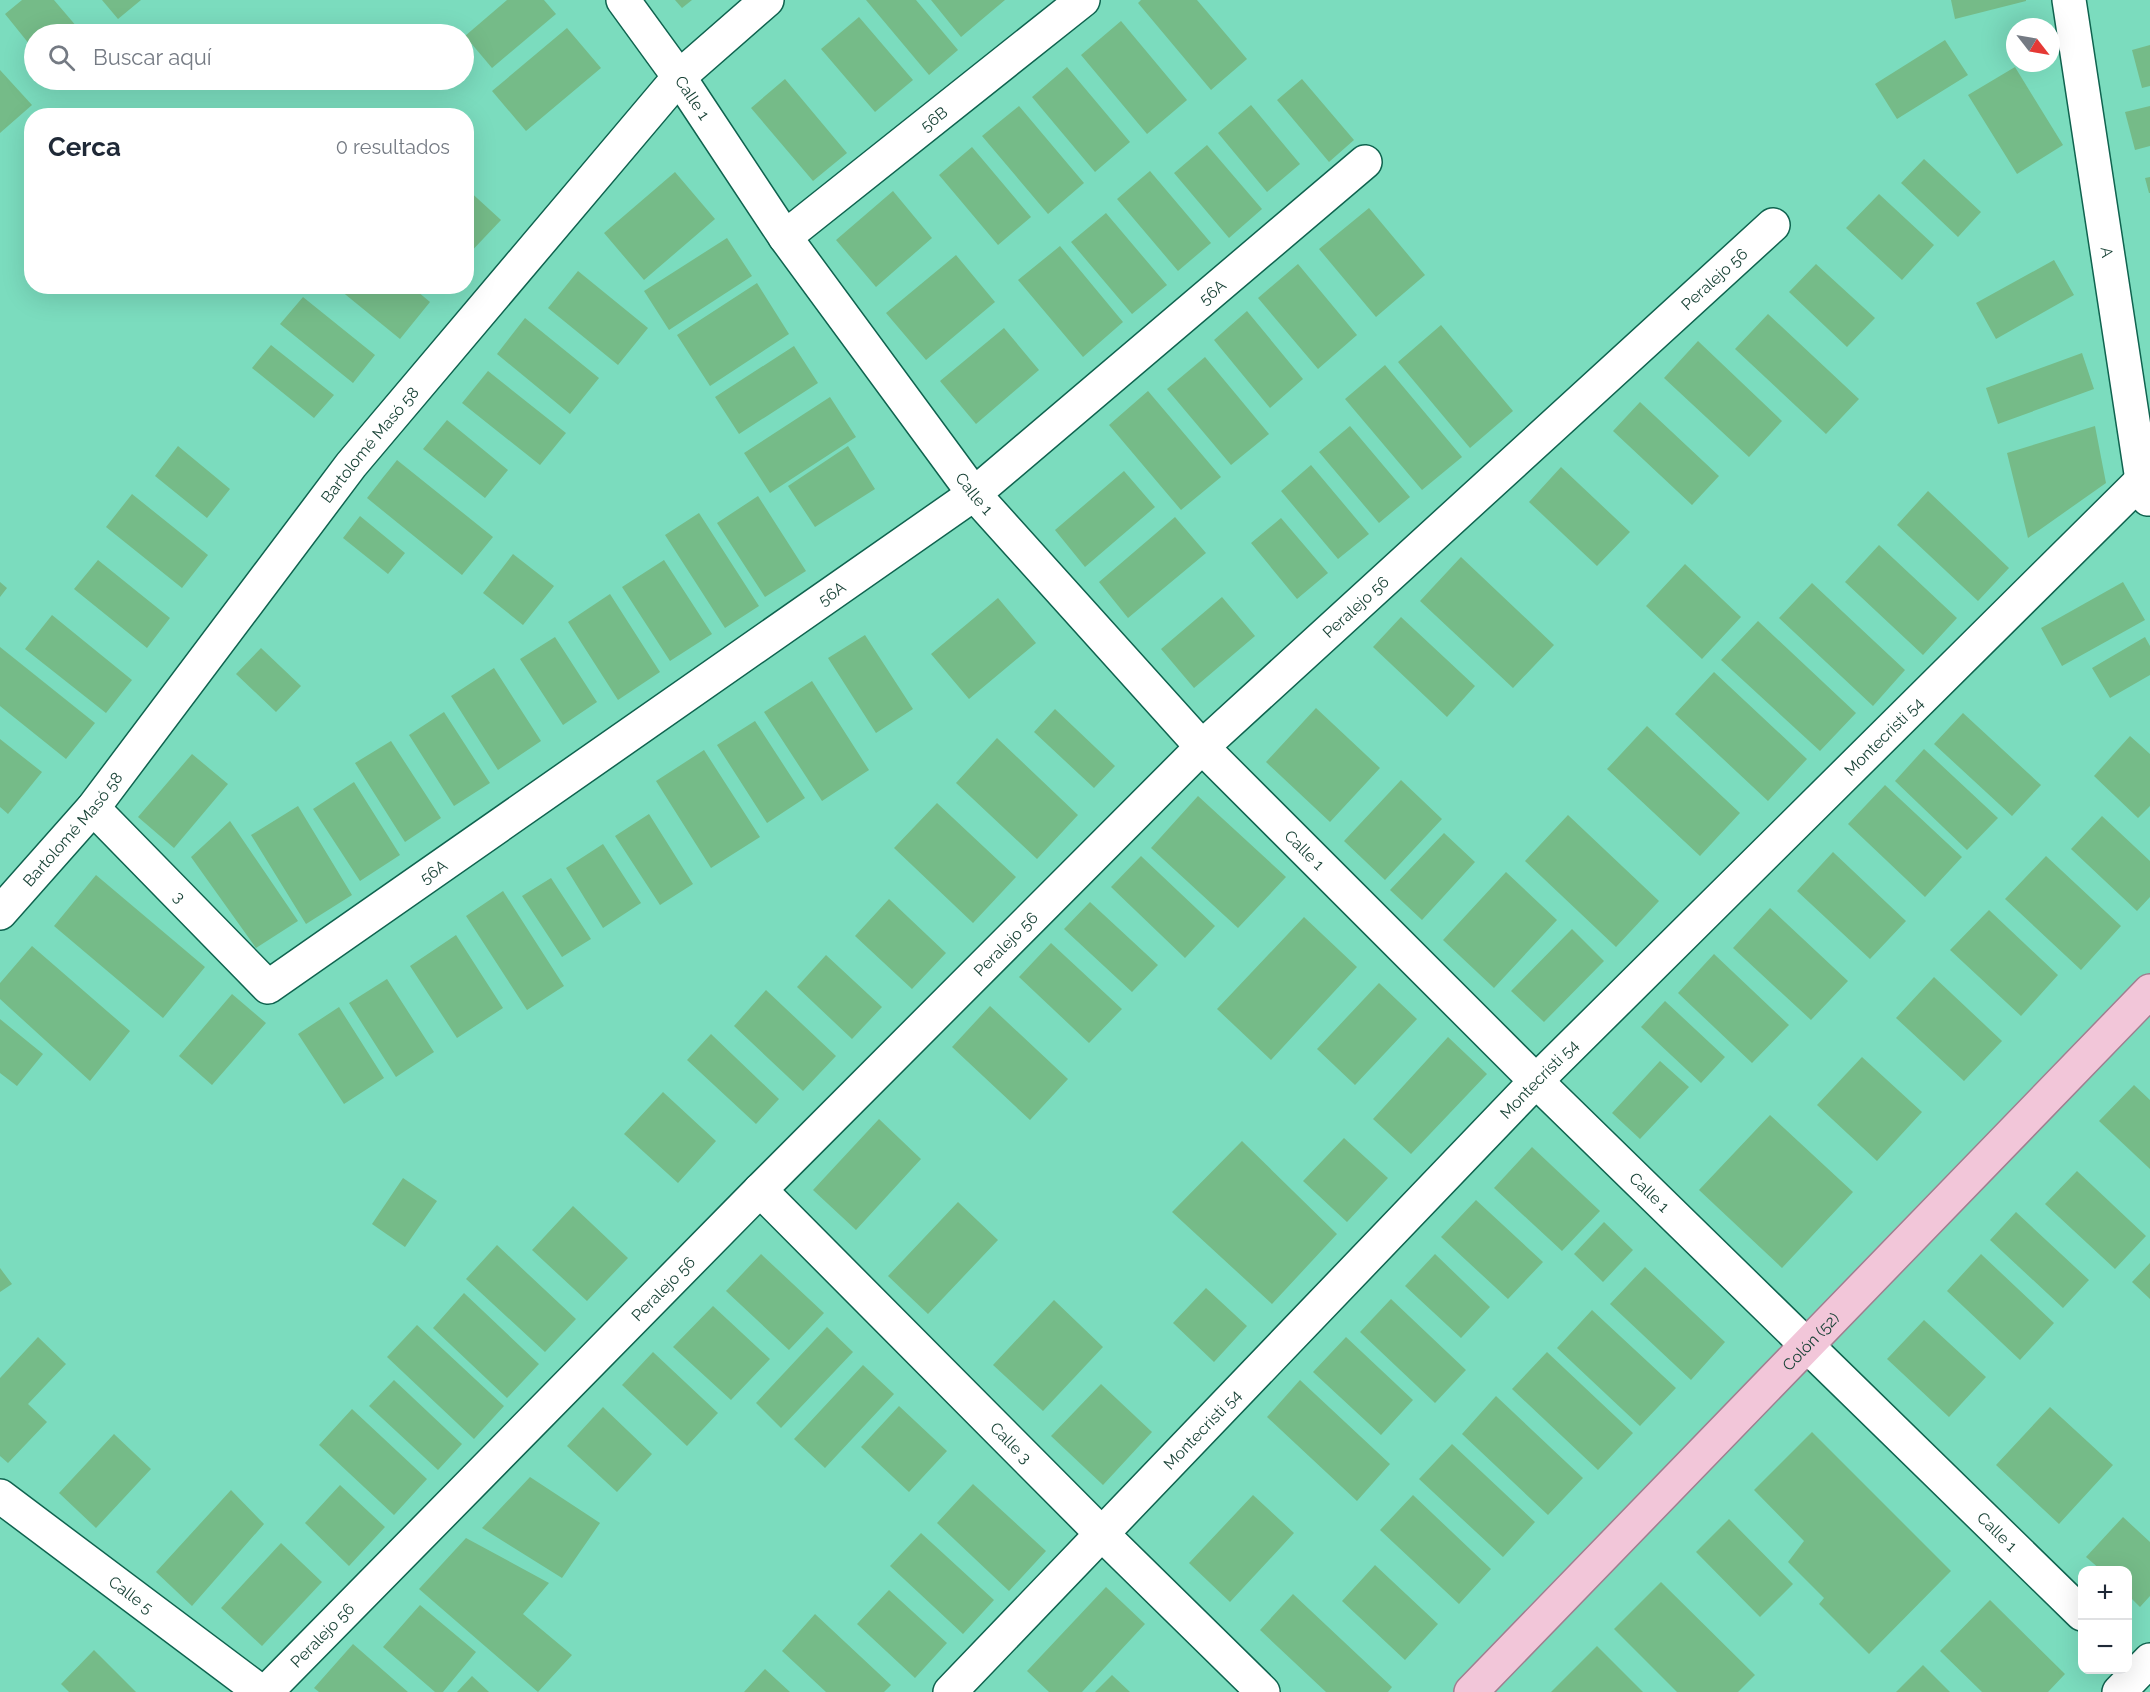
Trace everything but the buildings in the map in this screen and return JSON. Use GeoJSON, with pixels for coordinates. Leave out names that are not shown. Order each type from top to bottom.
{"type":"FeatureCollection","features":[{"type":"Feature","properties":{"kind":"main road","name":"Colón (52)"},"geometry":{"type":"LineString","coordinates":[[1471,1692],[2150,991]]}},
{"type":"Feature","properties":{"kind":"street","name":"Calle 1"},"geometry":{"type":"LineString","coordinates":[[623,0],[679,77],[785,237],[974,494],[1202,747],[1536,1081],[1807,1343],[2078,1610]]}},
{"type":"Feature","properties":{"kind":"street","name":"Bartolomé Masó 58"},"geometry":{"type":"LineString","coordinates":[[0,913],[93,808],[351,465],[679,77],[767,0]]}},
{"type":"Feature","properties":{"kind":"street","name":"56B"},"geometry":{"type":"LineString","coordinates":[[785,237],[1083,0]]}},
{"type":"Feature","properties":{"kind":"street","name":"A"},"geometry":{"type":"LineString","coordinates":[[2069,0],[2146,492]]}},
{"type":"Feature","properties":{"kind":"street","name":"56A"},"geometry":{"type":"LineString","coordinates":[[268,987],[974,494],[1365,162]]}},
{"type":"Feature","properties":{"kind":"street","name":"Peralejo 56"},"geometry":{"type":"LineString","coordinates":[[264,1692],[1202,747],[1773,225]]}},
{"type":"Feature","properties":{"kind":"street","name":"Montecristi 54"},"geometry":{"type":"LineString","coordinates":[[950,1692],[1536,1081],[2146,492]]}},
{"type":"Feature","properties":{"kind":"street","name":"3"},"geometry":{"type":"LineString","coordinates":[[93,808],[268,987]]}},
{"type":"Feature","properties":{"kind":"street","name":"Calle 3"},"geometry":{"type":"LineString","coordinates":[[760,1190],[1102,1534],[1263,1692]]}},
{"type":"Feature","properties":{"kind":"street","name":"Calle 5"},"geometry":{"type":"LineString","coordinates":[[0,1496],[264,1692]]}}]}
